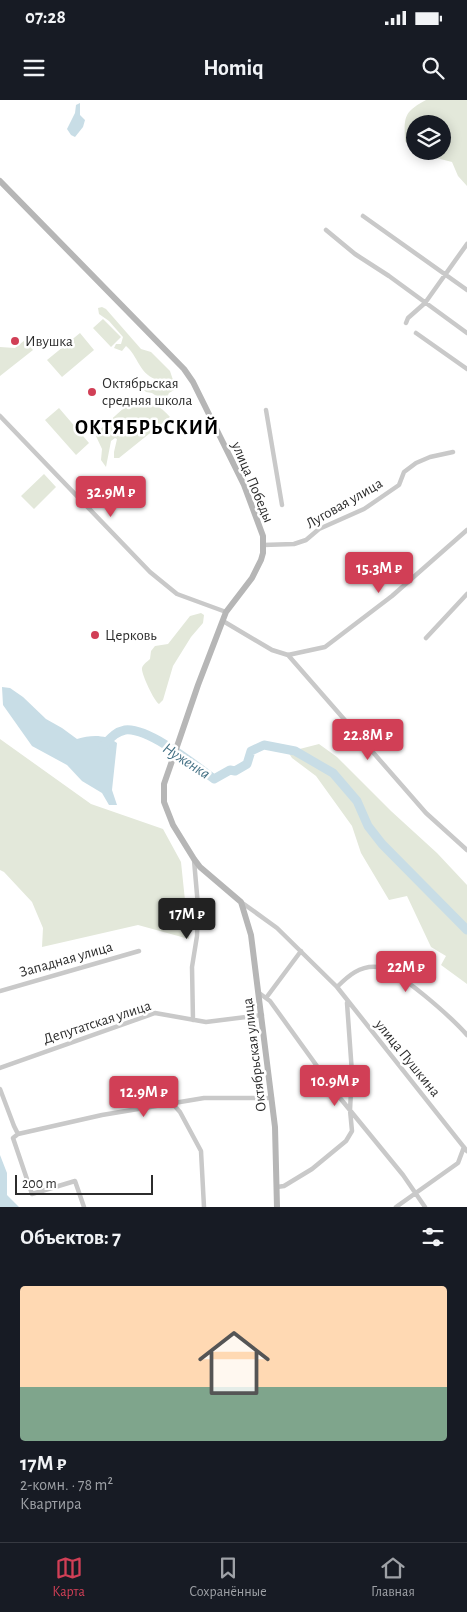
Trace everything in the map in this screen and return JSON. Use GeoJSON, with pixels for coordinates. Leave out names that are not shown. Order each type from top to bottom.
{"type":"FeatureCollection","features":[{"type":"Feature","properties":{"kind":"street","name":"улица Победы"},"geometry":{"type":"LineString","coordinates":[[0,180],[184,369],[193,382],[244,485],[260,525],[263,545],[261,560],[257,569],[226,612],[164,784],[164,802],[173,825],[194,859],[200,867],[241,902]]}},
{"type":"Feature","properties":{"kind":"street"},"geometry":{"type":"LineString","coordinates":[[363,216],[467,290]]}},
{"type":"Feature","properties":{"kind":"street"},"geometry":{"type":"LineString","coordinates":[[326,230],[355,254],[389,276],[467,333]]}},
{"type":"Feature","properties":{"kind":"street"},"geometry":{"type":"LineString","coordinates":[[406,322],[425,303],[467,244]]}},
{"type":"Feature","properties":{"kind":"street"},"geometry":{"type":"LineString","coordinates":[[416,333],[467,369]]}},
{"type":"Feature","properties":{"kind":"street"},"geometry":{"type":"LineString","coordinates":[[266,410],[282,505]]}},
{"type":"Feature","properties":{"kind":"street"},"geometry":{"type":"LineString","coordinates":[[0,416],[150,572],[177,594],[226,612]]}},
{"type":"Feature","properties":{"kind":"street","name":"Луговая улица"},"geometry":{"type":"LineString","coordinates":[[263,545],[294,544],[306,540],[319,529],[364,509],[399,485],[404,472],[416,463],[430,457],[453,452]]}},
{"type":"Feature","properties":{"kind":"street"},"geometry":{"type":"LineString","coordinates":[[223,621],[272,650],[288,655],[325,647],[392,596],[467,530]]}},
{"type":"Feature","properties":{"kind":"street"},"geometry":{"type":"LineString","coordinates":[[426,638],[467,594]]}},
{"type":"Feature","properties":{"kind":"street"},"geometry":{"type":"LineString","coordinates":[[288,655],[426,812],[467,850]]}},
{"type":"Feature","properties":{"kind":"street"},"geometry":{"type":"LineString","coordinates":[[193,1020],[192,967],[197,936],[198,906],[194,859]]}},
{"type":"Feature","properties":{"kind":"street","name":"улица Пушкина"},"geometry":{"type":"LineString","coordinates":[[241,902],[278,928],[337,988],[465,1149]]}},
{"type":"Feature","properties":{"kind":"street","name":"Октябрьская улица"},"geometry":{"type":"LineString","coordinates":[[241,902],[251,935],[272,1098],[275,1127],[277,1207]]}},
{"type":"Feature","properties":{"kind":"street"},"geometry":{"type":"LineString","coordinates":[[266,998],[301,951]]}},
{"type":"Feature","properties":{"kind":"street","name":"Западная улица"},"geometry":{"type":"LineString","coordinates":[[0,991],[139,952]]}},
{"type":"Feature","properties":{"kind":"street"},"geometry":{"type":"LineString","coordinates":[[337,988],[358,970],[378,966],[403,979],[453,1019],[467,1035]]}},
{"type":"Feature","properties":{"kind":"street"},"geometry":{"type":"LineString","coordinates":[[259,993],[270,1001],[316,1066],[402,1175],[424,1207]]}},
{"type":"Feature","properties":{"kind":"street"},"geometry":{"type":"LineString","coordinates":[[277,1187],[284,1186],[312,1169],[346,1141],[352,1131],[350,1111],[352,1073],[347,1002]]}},
{"type":"Feature","properties":{"kind":"street","name":"Депутатская улица"},"geometry":{"type":"LineString","coordinates":[[0,1068],[155,1014],[206,1022],[262,1015]]}},
{"type":"Feature","properties":{"kind":"street"},"geometry":{"type":"LineString","coordinates":[[0,1090],[18,1134]]}},
{"type":"Feature","properties":{"kind":"street"},"geometry":{"type":"LineString","coordinates":[[84,1207],[75,1181],[32,1194],[13,1138],[18,1134],[102,1115],[204,1098],[272,1098]]}},
{"type":"Feature","properties":{"kind":"street"},"geometry":{"type":"LineString","coordinates":[[172,1103],[180,1112],[201,1151],[204,1207]]}},
{"type":"Feature","properties":{"kind":"street"},"geometry":{"type":"LineString","coordinates":[[396,1207],[458,1163],[465,1149]]}},
{"type":"Feature","properties":{"kind":"shaded area"},"geometry":{"type":"Polygon","coordinates":[[[426,100],[467,100],[467,186],[458,176],[452,162],[444,160],[451,160],[451,115],[408,115],[426,100]]]}},
{"type":"Feature","properties":{"kind":"shaded area"},"geometry":{"type":"Polygon","coordinates":[[[406,118],[406,142],[405,141],[406,118]]]}},
{"type":"Feature","properties":{"kind":"shaded area"},"geometry":{"type":"Polygon","coordinates":[[[98,308],[106,309],[141,349],[151,352],[170,371],[176,389],[169,393],[165,402],[142,388],[155,379],[145,373],[130,350],[126,346],[122,351],[114,348],[116,344],[121,344],[123,337],[109,321],[99,314],[98,308]]]}},
{"type":"Feature","properties":{"kind":"shaded area"},"geometry":{"type":"Polygon","coordinates":[[[103,319],[121,337],[111,347],[93,328],[103,319]]]}},
{"type":"Feature","properties":{"kind":"shaded area"},"geometry":{"type":"Polygon","coordinates":[[[80,333],[94,350],[62,377],[47,360],[80,333]]]}},
{"type":"Feature","properties":{"kind":"shaded area"},"geometry":{"type":"Polygon","coordinates":[[[25,340],[33,350],[0,376],[0,347],[15,348],[25,340]]]}},
{"type":"Feature","properties":{"kind":"shaded area"},"geometry":{"type":"Polygon","coordinates":[[[136,397],[154,404],[170,417],[119,458],[114,458],[117,439],[115,438],[111,441],[106,467],[101,460],[102,449],[95,434],[136,397]]]}},
{"type":"Feature","properties":{"kind":"shaded area"},"geometry":{"type":"Polygon","coordinates":[[[59,408],[89,443],[76,455],[45,420],[59,408]]]}},
{"type":"Feature","properties":{"kind":"shaded area"},"geometry":{"type":"Polygon","coordinates":[[[44,474],[56,487],[34,509],[21,496],[44,474]]]}},
{"type":"Feature","properties":{"kind":"shaded area"},"geometry":{"type":"Polygon","coordinates":[[[201,613],[204,615],[203,623],[191,637],[173,666],[163,700],[159,704],[154,698],[142,668],[150,659],[151,651],[155,646],[168,644],[190,616],[201,613]]]}},
{"type":"Feature","properties":{"kind":"shaded area"},"geometry":{"type":"Polygon","coordinates":[[[0,739],[91,804],[163,829],[181,862],[189,939],[138,925],[42,947],[43,928],[32,902],[0,870],[0,739]]]}},
{"type":"Feature","properties":{"kind":"shaded area"},"geometry":{"type":"Polygon","coordinates":[[[319,744],[337,757],[391,811],[437,853],[467,885],[467,984],[441,965],[446,956],[431,947],[407,896],[389,900],[361,853],[352,826],[316,776],[292,758],[288,752],[319,744]]]}},
{"type":"Feature","properties":{"kind":"water"},"geometry":{"type":"Polygon","coordinates":[[[80,103],[80,115],[85,120],[83,127],[75,137],[67,129],[75,113],[76,105],[80,103]]]}},
{"type":"Feature","properties":{"kind":"water"},"geometry":{"type":"Polygon","coordinates":[[[2,687],[10,688],[23,697],[46,719],[77,739],[98,736],[108,738],[117,743],[112,790],[117,805],[109,805],[102,793],[82,781],[67,765],[32,746],[3,705],[2,687]]]}},
{"type":"Feature","properties":{"kind":"water"},"geometry":{"type":"Polygon","coordinates":[[[0,1155],[7,1173],[7,1195],[19,1207],[0,1207],[0,1155]]]}},
{"type":"Feature","properties":{"kind":"waterway","name":"Нуженка"},"geometry":{"type":"LineString","coordinates":[[103,746],[118,732],[125,730],[146,734],[171,748],[214,779],[230,770],[235,771],[247,764],[251,751],[264,745],[295,751],[333,773],[357,801],[368,826],[382,844],[467,930]]}},
{"type":"Feature","properties":{"kind":"place","name":"Ивушка"},"geometry":{"type":"Point","coordinates":[15,341]}},
{"type":"Feature","properties":{"kind":"place","name":"Октябрьская средняя школа"},"geometry":{"type":"Point","coordinates":[92,392]}},
{"type":"Feature","properties":{"kind":"place","name":"Церковь"},"geometry":{"type":"Point","coordinates":[95,635]}},
{"type":"Feature","properties":{"kind":"district","name":"ОКТЯБРЬСКИЙ"},"geometry":{"type":"Point","coordinates":[147,427]}}]}
